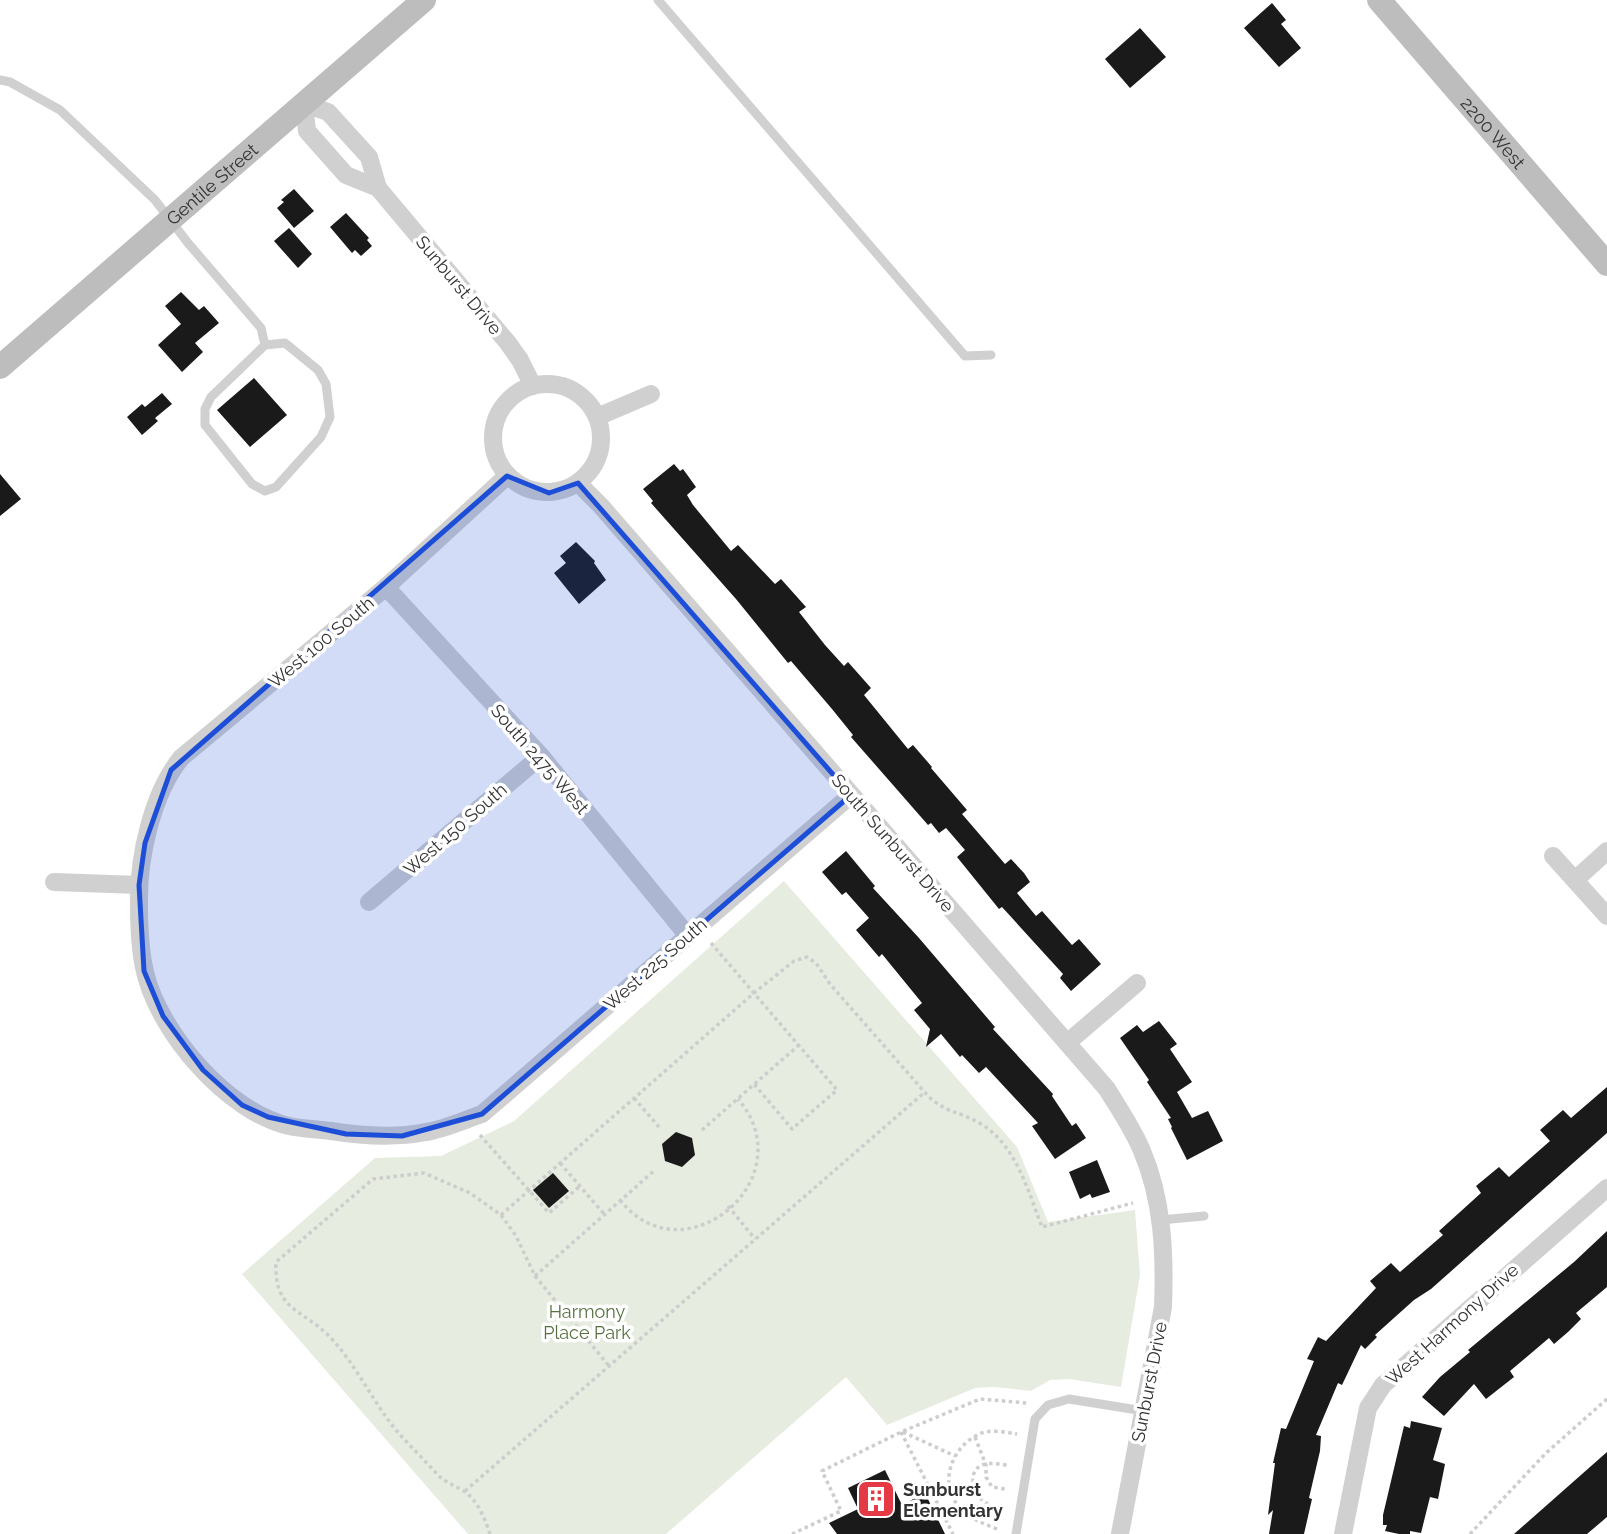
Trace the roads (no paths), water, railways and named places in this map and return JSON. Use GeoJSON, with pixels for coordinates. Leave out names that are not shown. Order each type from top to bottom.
{"type":"FeatureCollection","features":[{"type":"Feature","properties":{"kind":"main road","name":"Gentile Street"},"geometry":{"type":"LineString","coordinates":[[0,367],[424,0]]}},
{"type":"Feature","properties":{"kind":"main road","name":"2200 West"},"geometry":{"type":"LineString","coordinates":[[1379,0],[1607,264]]}},
{"type":"Feature","properties":{"kind":"street","name":"Sunburst Drive"},"geometry":{"type":"LineString","coordinates":[[377,188],[346,175],[309,133],[304,104],[328,112],[369,157],[377,188],[508,343],[533,386]]}},
{"type":"Feature","properties":{"kind":"street"},"geometry":{"type":"LineString","coordinates":[[548,384],[570,390],[589,403],[597,416],[601,435],[600,453],[591,470],[578,483],[564,490],[549,493],[520,485],[507,476],[497,461],[492,443],[494,424],[503,407],[516,394],[533,386],[548,384]]}},
{"type":"Feature","properties":{"kind":"street"},"geometry":{"type":"LineString","coordinates":[[597,416],[651,394]]}},
{"type":"Feature","properties":{"kind":"street","name":"West 100 South"},"geometry":{"type":"LineString","coordinates":[[139,885],[145,843],[153,818],[171,771],[181,758],[386,587],[507,476]]}},
{"type":"Feature","properties":{"kind":"street","name":"South Sunburst Drive"},"geometry":{"type":"LineString","coordinates":[[578,483],[601,506],[1107,1089],[1142,1151],[1156,1193],[1161,1224]]}},
{"type":"Feature","properties":{"kind":"street","name":"South 2475 West"},"geometry":{"type":"LineString","coordinates":[[386,587],[541,756],[688,936]]}},
{"type":"Feature","properties":{"kind":"street","name":"West 150 South"},"geometry":{"type":"LineString","coordinates":[[369,902],[541,756]]}},
{"type":"Feature","properties":{"kind":"street","name":"West 225 South"},"geometry":{"type":"LineString","coordinates":[[139,885],[139,926],[145,971],[152,993],[163,1016],[203,1070],[242,1105],[287,1126],[402,1136],[429,1132],[482,1114],[851,795]]}},
{"type":"Feature","properties":{"kind":"street"},"geometry":{"type":"LineString","coordinates":[[1575,880],[1607,851]]}},
{"type":"Feature","properties":{"kind":"street"},"geometry":{"type":"LineString","coordinates":[[1553,856],[1607,916]]}},
{"type":"Feature","properties":{"kind":"street"},"geometry":{"type":"LineString","coordinates":[[54,882],[139,885]]}},
{"type":"Feature","properties":{"kind":"street"},"geometry":{"type":"LineString","coordinates":[[1067,1043],[1137,983]]}},
{"type":"Feature","properties":{"kind":"street","name":"West Harmony Drive"},"geometry":{"type":"LineString","coordinates":[[1343,1534],[1368,1408],[1383,1385],[1607,1188]]}},
{"type":"Feature","properties":{"kind":"street","name":"Sunburst Drive"},"geometry":{"type":"LineString","coordinates":[[1120,1534],[1163,1307],[1161,1224]]}},
{"type":"Feature","properties":{"kind":"lane"},"geometry":{"type":"LineString","coordinates":[[658,0],[965,356],[991,355]]}},
{"type":"Feature","properties":{"kind":"lane"},"geometry":{"type":"LineString","coordinates":[[0,80],[10,82],[60,110],[155,200],[261,328],[265,345]]}},
{"type":"Feature","properties":{"kind":"lane"},"geometry":{"type":"LineString","coordinates":[[285,343],[318,370],[326,384],[330,417],[321,437],[276,487],[265,491],[252,484],[205,425],[205,409],[211,397],[265,345],[285,343]]}},
{"type":"Feature","properties":{"kind":"lane"},"geometry":{"type":"LineString","coordinates":[[1161,1224],[1204,1216]]}},
{"type":"Feature","properties":{"kind":"lane"},"geometry":{"type":"LineString","coordinates":[[1016,1534],[1035,1419],[1048,1405],[1069,1399],[1144,1411]]}},
{"type":"Feature","properties":{"kind":"place","name":"Sunburst Elementary"},"geometry":{"type":"Point","coordinates":[876,1499]}},
{"type":"Feature","properties":{"kind":"park label","name":"Harmony Place Park"},"geometry":{"type":"Point","coordinates":[587,1321]}}]}
